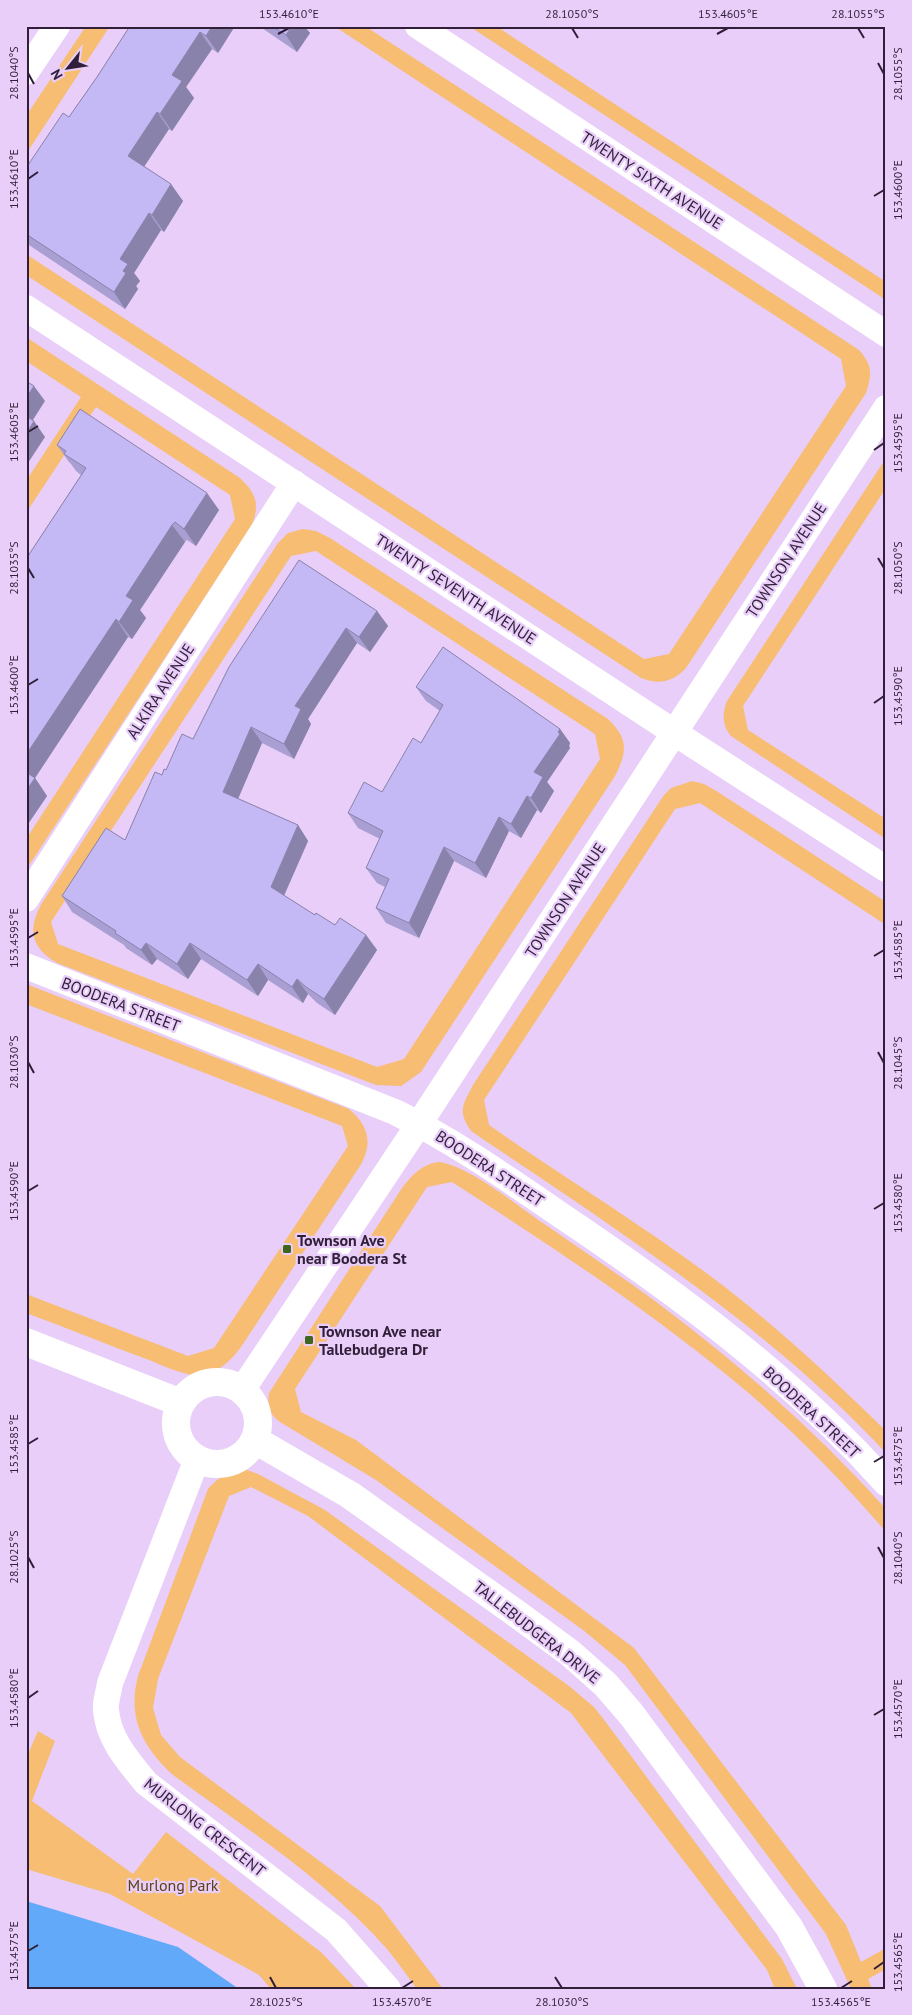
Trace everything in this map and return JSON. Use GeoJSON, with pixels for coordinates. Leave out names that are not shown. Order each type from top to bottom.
{"type":"FeatureCollection","features":[{"type":"Feature","properties":{"kind":"street"},"geometry":{"type":"LineString","coordinates":[[26,72],[57,26]]}},
{"type":"Feature","properties":{"kind":"street","name":"TWENTY SIXTH AVENUE"},"geometry":{"type":"LineString","coordinates":[[418,26],[886,334]]}},
{"type":"Feature","properties":{"kind":"street","name":"TWENTY SEVENTH AVENUE"},"geometry":{"type":"LineString","coordinates":[[26,308],[886,869]]}},
{"type":"Feature","properties":{"kind":"street","name":"TOWNSON AVENUE"},"geometry":{"type":"LineString","coordinates":[[242,1390],[419,1124],[886,408]]}},
{"type":"Feature","properties":{"kind":"street","name":"ALKIRA AVENUE"},"geometry":{"type":"LineString","coordinates":[[26,900],[294,483]]}},
{"type":"Feature","properties":{"kind":"street","name":"BOODERA STREET"},"geometry":{"type":"LineString","coordinates":[[26,966],[388,1109],[419,1124],[506,1178],[641,1269],[693,1307],[785,1384],[833,1428],[886,1483]]}},
{"type":"Feature","properties":{"kind":"street"},"geometry":{"type":"LineString","coordinates":[[26,1342],[181,1403]]}},
{"type":"Feature","properties":{"kind":"street"},"geometry":{"type":"LineString","coordinates":[[215,1382],[230,1384],[242,1390],[251,1400],[257,1413],[258,1427],[255,1440],[242,1455],[224,1463],[210,1464],[197,1459],[187,1451],[180,1441],[176,1428],[176,1415],[181,1403],[189,1392],[202,1384],[215,1382]]}},
{"type":"Feature","properties":{"kind":"street","name":"TALLEBUDGERA DRIVE"},"geometry":{"type":"LineString","coordinates":[[255,1440],[350,1495],[570,1653],[606,1685],[631,1714],[789,1927],[823,1989]]}},
{"type":"Feature","properties":{"kind":"street","name":"MURLONG CRESCENT"},"geometry":{"type":"LineString","coordinates":[[197,1459],[110,1683],[106,1709],[111,1733],[126,1758],[146,1783],[336,1930],[388,1989]]}},
{"type":"Feature","properties":{"kind":"green space"},"geometry":{"type":"Polygon","coordinates":[[[86,26],[110,26],[26,154],[26,116],[86,26]]]}},
{"type":"Feature","properties":{"kind":"green space"},"geometry":{"type":"Polygon","coordinates":[[[334,26],[365,26],[859,350],[867,361],[870,375],[866,393],[686,668],[671,679],[660,682],[641,678],[26,275],[26,254],[644,659],[669,654],[846,386],[841,359],[334,26]]]}},
{"type":"Feature","properties":{"kind":"green space"},"geometry":{"type":"Polygon","coordinates":[[[469,26],[496,26],[886,282],[886,300],[469,26]]]}},
{"type":"Feature","properties":{"kind":"green space"},"geometry":{"type":"Polygon","coordinates":[[[26,337],[240,478],[253,494],[256,511],[252,525],[26,870],[26,839],[235,519],[230,495],[96,407],[26,513],[26,481],[81,397],[26,361],[26,337]]]}},
{"type":"Feature","properties":{"kind":"green space"},"geometry":{"type":"Polygon","coordinates":[[[886,458],[886,488],[743,706],[748,730],[886,819],[886,839],[731,736],[724,724],[724,710],[727,701],[886,458]]]}},
{"type":"Feature","properties":{"kind":"green space"},"geometry":{"type":"Polygon","coordinates":[[[303,529],[316,531],[330,538],[608,719],[623,739],[624,753],[615,776],[421,1072],[401,1086],[376,1085],[57,963],[42,951],[34,937],[34,921],[42,903],[278,543],[288,533],[303,529]],[[316,551],[291,556],[51,922],[58,944],[377,1067],[404,1059],[600,759],[595,734],[316,551]]]}},
{"type":"Feature","properties":{"kind":"green space"},"geometry":{"type":"Polygon","coordinates":[[[692,781],[704,784],[718,792],[886,902],[886,925],[700,803],[675,809],[484,1100],[489,1125],[682,1255],[755,1311],[822,1370],[886,1431],[886,1453],[839,1406],[740,1320],[634,1242],[471,1131],[464,1118],[464,1103],[473,1085],[664,795],[671,788],[692,781]]]}},
{"type":"Feature","properties":{"kind":"green space"},"geometry":{"type":"Polygon","coordinates":[[[26,984],[349,1109],[365,1128],[368,1142],[367,1150],[360,1166],[239,1350],[225,1364],[207,1374],[194,1375],[168,1368],[26,1313],[26,1294],[188,1356],[214,1348],[348,1146],[342,1126],[26,1004],[26,984]]]}},
{"type":"Feature","properties":{"kind":"green space"},"geometry":{"type":"Polygon","coordinates":[[[439,1162],[465,1171],[493,1187],[655,1301],[716,1349],[776,1399],[860,1480],[886,1509],[886,1532],[812,1452],[774,1415],[733,1380],[630,1302],[452,1182],[427,1187],[295,1389],[301,1412],[356,1440],[634,1648],[846,1925],[861,1962],[886,1948],[886,1969],[868,1979],[872,1989],[851,1989],[826,1934],[625,1665],[583,1630],[376,1480],[280,1422],[271,1413],[268,1402],[269,1393],[402,1188],[418,1170],[439,1162]]]}},
{"type":"Feature","properties":{"kind":"green space"},"geometry":{"type":"Polygon","coordinates":[[[247,1470],[325,1510],[569,1686],[594,1707],[782,1959],[797,1989],[775,1989],[767,1970],[571,1713],[308,1516],[251,1487],[229,1496],[158,1679],[153,1708],[161,1735],[180,1757],[380,1906],[443,1989],[417,1989],[387,1949],[338,1900],[285,1856],[173,1775],[153,1754],[140,1731],[135,1705],[138,1676],[208,1489],[225,1475],[247,1470]]]}},
{"type":"Feature","properties":{"kind":"green space","name":"Murlong Park"},"geometry":{"type":"Polygon","coordinates":[[[38,1731],[55,1741],[32,1801],[133,1874],[166,1832],[322,1953],[356,1989],[271,1989],[259,1975],[110,1894],[26,1869],[26,1759],[38,1731]]]}},
{"type":"Feature","properties":{"kind":"water"},"geometry":{"type":"Polygon","coordinates":[[[26,1901],[178,1947],[239,1989],[26,1989],[26,1901]]]}},
{"type":"Feature","properties":{"kind":"building"},"geometry":{"type":"Polygon","coordinates":[[[130,26],[212,26],[206,36],[200,32],[172,75],[182,81],[160,114],[157,112],[128,156],[171,184],[152,215],[149,213],[120,259],[128,264],[123,271],[126,273],[114,292],[26,234],[26,168],[63,113],[69,117],[130,26]]]}},
{"type":"Feature","properties":{"kind":"building"},"geometry":{"type":"Polygon","coordinates":[[[272,26],[292,26],[286,35],[272,26]]]}},
{"type":"Feature","properties":{"kind":"building"},"geometry":{"type":"Polygon","coordinates":[[[26,381],[34,386],[26,398],[26,381]]]}},
{"type":"Feature","properties":{"kind":"building"},"geometry":{"type":"Polygon","coordinates":[[[80,409],[207,493],[184,529],[175,522],[172,525],[126,596],[133,600],[119,622],[116,619],[26,755],[26,678],[29,673],[26,671],[26,559],[86,468],[64,454],[66,451],[57,445],[80,409]]]}},
{"type":"Feature","properties":{"kind":"building"},"geometry":{"type":"Polygon","coordinates":[[[26,416],[34,421],[26,434],[26,416]]]}},
{"type":"Feature","properties":{"kind":"building"},"geometry":{"type":"Polygon","coordinates":[[[299,560],[377,611],[359,637],[346,628],[295,706],[301,709],[284,744],[251,727],[223,792],[298,825],[271,887],[315,915],[316,913],[335,925],[340,918],[366,935],[324,999],[297,979],[292,987],[258,964],[247,980],[190,943],[177,964],[146,943],[141,950],[115,933],[116,931],[62,896],[106,828],[125,840],[155,772],[162,775],[164,769],[166,770],[182,734],[193,739],[229,667],[299,560]]]}},
{"type":"Feature","properties":{"kind":"building"},"geometry":{"type":"Polygon","coordinates":[[[443,647],[560,729],[558,732],[560,734],[534,772],[543,777],[531,798],[527,796],[511,824],[499,817],[475,863],[444,847],[409,923],[376,908],[389,879],[366,868],[383,831],[348,813],[364,782],[382,792],[413,738],[421,743],[443,705],[416,687],[443,647]]]}},
{"type":"Feature","properties":{"kind":"building"},"geometry":{"type":"Polygon","coordinates":[[[26,772],[35,778],[26,791],[26,772]]]}},
{"type":"Feature","properties":{"kind":"place","name":"Townson Ave near Boodera St"},"geometry":{"type":"Point","coordinates":[287,1249]}},
{"type":"Feature","properties":{"kind":"place","name":"Townson Ave near Tallebudgera Dr"},"geometry":{"type":"Point","coordinates":[309,1340]}}]}
